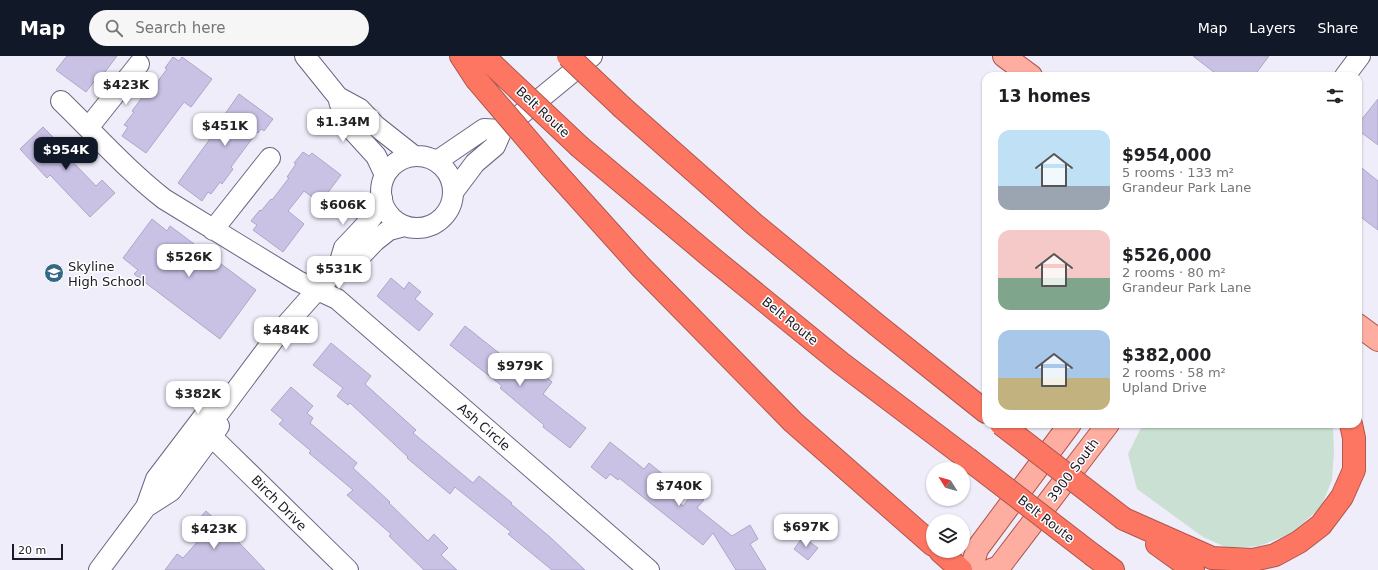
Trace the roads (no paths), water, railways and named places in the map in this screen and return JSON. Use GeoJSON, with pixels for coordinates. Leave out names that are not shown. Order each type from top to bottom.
{"type":"FeatureCollection","features":[{"type":"Feature","properties":{"kind":"highway"},"geometry":{"type":"LineString","coordinates":[[461,56],[476,79],[551,167],[640,266],[793,422],[926,539]]}},
{"type":"Feature","properties":{"kind":"highway"},"geometry":{"type":"LineString","coordinates":[[568,56],[623,108],[754,224],[982,409]]}},
{"type":"Feature","properties":{"kind":"highway","name":"Belt Route"},"geometry":{"type":"LineString","coordinates":[[487,60],[580,147],[712,258],[841,363],[1113,570]]}},
{"type":"Feature","properties":{"kind":"highway"},"geometry":{"type":"LineString","coordinates":[[1006,428],[1193,570]]}},
{"type":"Feature","properties":{"kind":"highway"},"geometry":{"type":"LineString","coordinates":[[1124,519],[1212,558],[1253,560],[1275,555],[1299,542],[1321,525],[1342,498],[1354,470],[1354,438],[1352,428]]}},
{"type":"Feature","properties":{"kind":"highway"},"geometry":{"type":"LineString","coordinates":[[948,558],[961,570]]}},
{"type":"Feature","properties":{"kind":"main road"},"geometry":{"type":"LineString","coordinates":[[1004,56],[1026,72]]}},
{"type":"Feature","properties":{"kind":"main road"},"geometry":{"type":"LineString","coordinates":[[1362,328],[1378,340]]}},
{"type":"Feature","properties":{"kind":"main road"},"geometry":{"type":"LineString","coordinates":[[971,570],[977,549],[1067,428]]}},
{"type":"Feature","properties":{"kind":"main road","name":"3900 South"},"geometry":{"type":"LineString","coordinates":[[991,570],[999,568],[1105,428]]}},
{"type":"Feature","properties":{"kind":"street"},"geometry":{"type":"LineString","coordinates":[[305,56],[338,97],[360,109],[376,126],[414,156]]}},
{"type":"Feature","properties":{"kind":"street"},"geometry":{"type":"LineString","coordinates":[[454,191],[475,163],[495,146],[502,130],[592,56]]}},
{"type":"Feature","properties":{"kind":"street"},"geometry":{"type":"LineString","coordinates":[[1348,72],[1360,56]]}},
{"type":"Feature","properties":{"kind":"street"},"geometry":{"type":"LineString","coordinates":[[88,128],[139,64]]}},
{"type":"Feature","properties":{"kind":"street"},"geometry":{"type":"LineString","coordinates":[[338,97],[345,122],[376,156],[385,175]]}},
{"type":"Feature","properties":{"kind":"street","name":"Ash Circle"},"geometry":{"type":"LineString","coordinates":[[61,100],[110,151],[144,183],[164,199],[298,281],[337,299],[649,570]]}},
{"type":"Feature","properties":{"kind":"street"},"geometry":{"type":"LineString","coordinates":[[437,161],[484,130],[502,130]]}},
{"type":"Feature","properties":{"kind":"street"},"geometry":{"type":"LineString","coordinates":[[414,156],[426,157],[437,161],[446,169],[452,180],[454,191],[452,203],[446,214],[438,222],[427,227],[416,228],[404,226],[394,220],[386,210],[382,198],[382,186],[385,175],[393,165],[403,159],[414,156]]}},
{"type":"Feature","properties":{"kind":"street"},"geometry":{"type":"LineString","coordinates":[[213,230],[270,158]]}},
{"type":"Feature","properties":{"kind":"street"},"geometry":{"type":"LineString","coordinates":[[146,507],[171,490],[211,436],[207,429],[278,334],[338,268],[344,248],[367,223],[382,198]]}},
{"type":"Feature","properties":{"kind":"street"},"geometry":{"type":"LineString","coordinates":[[338,268],[354,263],[389,230],[404,226]]}},
{"type":"Feature","properties":{"kind":"street"},"geometry":{"type":"LineString","coordinates":[[99,570],[146,507],[156,479],[209,409],[216,400],[233,394]]}},
{"type":"Feature","properties":{"kind":"street","name":"Birch Drive"},"geometry":{"type":"LineString","coordinates":[[211,436],[348,570]]}},
{"type":"Feature","properties":{"kind":"place","name":"Skyline High School"},"geometry":{"type":"Point","coordinates":[54,273]}}]}
